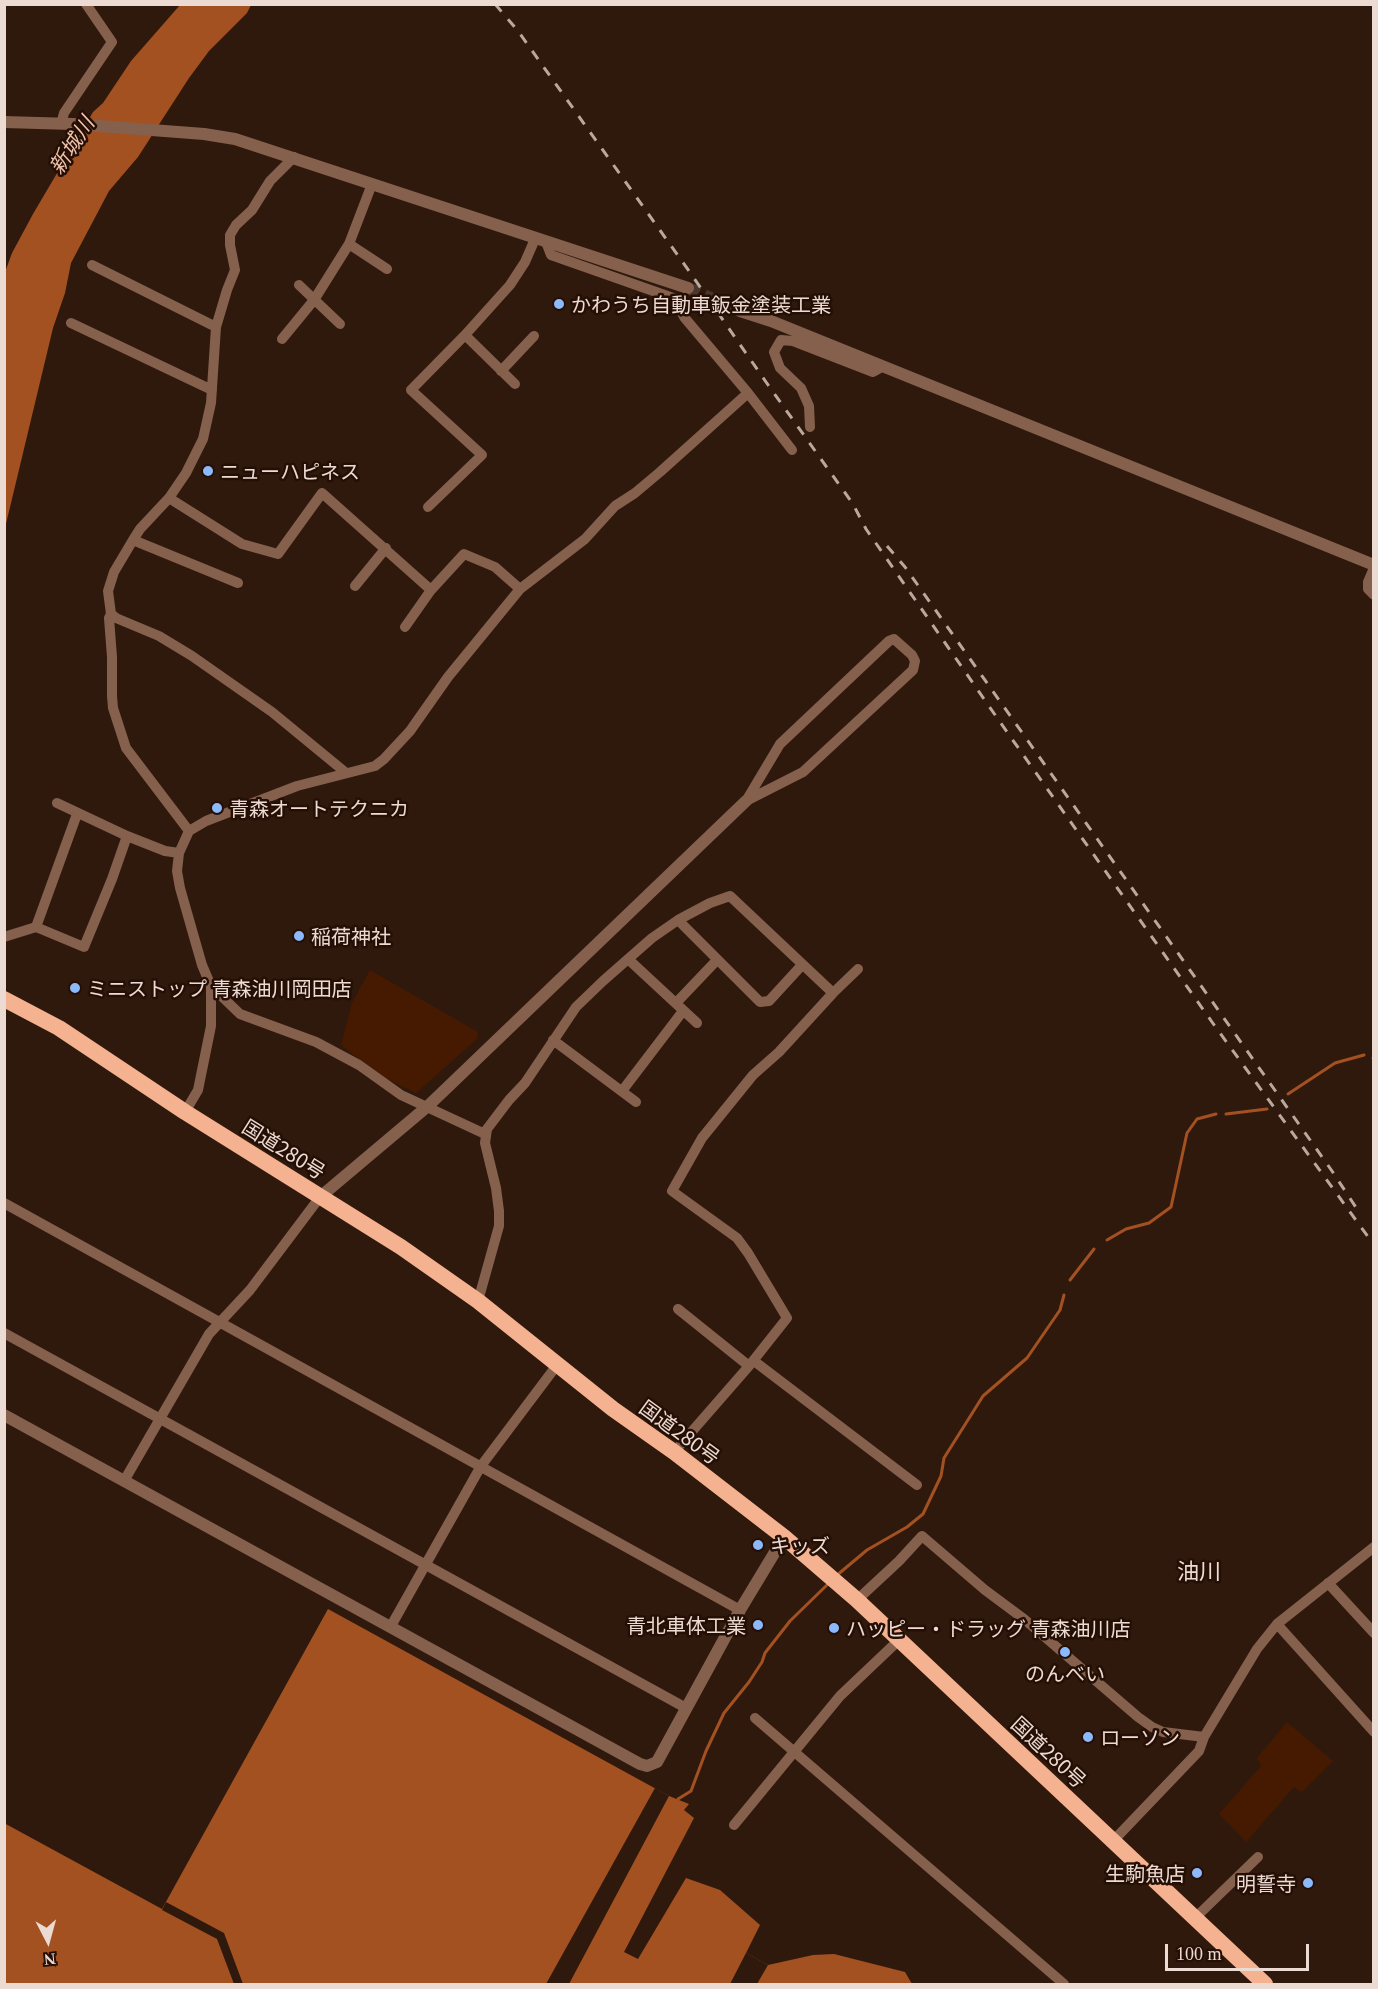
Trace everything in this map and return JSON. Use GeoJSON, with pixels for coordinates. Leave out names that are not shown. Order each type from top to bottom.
{"type":"FeatureCollection","features":[{"type":"Feature","properties":{"kind":"highway","name":"国道280号"},"geometry":{"type":"LineString","coordinates":[[4,999],[68,1034],[185,1112],[401,1247],[478,1301],[613,1409],[674,1452],[784,1537],[857,1600],[1265,1984]]}},
{"type":"Feature","properties":{"kind":"street"},"geometry":{"type":"LineString","coordinates":[[67,124],[64,113],[112,42],[86,4]]}},
{"type":"Feature","properties":{"kind":"street"},"geometry":{"type":"LineString","coordinates":[[4,122],[67,124],[235,139],[688,288]]}},
{"type":"Feature","properties":{"kind":"street"},"geometry":{"type":"LineString","coordinates":[[189,831],[126,748],[113,708],[109,618],[111,614],[108,602],[110,582],[140,529],[169,498],[186,473],[203,439],[211,403],[216,327],[227,290],[236,270],[230,235],[236,225],[252,210],[270,181],[294,157]]}},
{"type":"Feature","properties":{"kind":"street"},"geometry":{"type":"LineString","coordinates":[[282,339],[314,300],[349,244],[372,184]]}},
{"type":"Feature","properties":{"kind":"street"},"geometry":{"type":"LineString","coordinates":[[428,507],[482,455],[411,390],[510,285],[540,241]]}},
{"type":"Feature","properties":{"kind":"street"},"geometry":{"type":"LineString","coordinates":[[540,241],[551,255],[676,299],[684,317],[792,450]]}},
{"type":"Feature","properties":{"kind":"street"},"geometry":{"type":"LineString","coordinates":[[349,244],[387,269]]}},
{"type":"Feature","properties":{"kind":"street"},"geometry":{"type":"LineString","coordinates":[[92,265],[216,327]]}},
{"type":"Feature","properties":{"kind":"street"},"geometry":{"type":"LineString","coordinates":[[299,285],[340,324]]}},
{"type":"Feature","properties":{"kind":"street"},"geometry":{"type":"LineString","coordinates":[[740,311],[771,321],[1374,567],[1368,582],[1368,589],[1374,596]]}},
{"type":"Feature","properties":{"kind":"street"},"geometry":{"type":"LineString","coordinates":[[71,323],[212,390]]}},
{"type":"Feature","properties":{"kind":"street"},"geometry":{"type":"LineString","coordinates":[[465,335],[515,384]]}},
{"type":"Feature","properties":{"kind":"street"},"geometry":{"type":"LineString","coordinates":[[501,371],[534,336]]}},
{"type":"Feature","properties":{"kind":"street"},"geometry":{"type":"LineString","coordinates":[[810,426],[809,406],[801,388],[780,368],[774,352],[781,340],[793,341],[873,372],[882,367]]}},
{"type":"Feature","properties":{"kind":"street"},"geometry":{"type":"LineString","coordinates":[[485,1134],[401,1095],[359,1065],[316,1042],[240,1014],[211,986],[202,965],[180,888],[177,871],[179,854],[189,831],[206,821],[255,800],[345,772],[375,766],[384,759],[410,731],[448,677],[520,589],[585,539],[615,506],[660,472],[748,393]]}},
{"type":"Feature","properties":{"kind":"street"},"geometry":{"type":"LineString","coordinates":[[169,498],[242,544],[278,554],[322,492],[431,590]]}},
{"type":"Feature","properties":{"kind":"street"},"geometry":{"type":"LineString","coordinates":[[133,540],[238,584]]}},
{"type":"Feature","properties":{"kind":"street"},"geometry":{"type":"LineString","coordinates":[[355,586],[386,548]]}},
{"type":"Feature","properties":{"kind":"street"},"geometry":{"type":"LineString","coordinates":[[405,627],[431,590],[464,554],[495,567],[520,589]]}},
{"type":"Feature","properties":{"kind":"street"},"geometry":{"type":"LineString","coordinates":[[111,614],[159,636],[192,656],[272,712],[345,772]]}},
{"type":"Feature","properties":{"kind":"street"},"geometry":{"type":"LineString","coordinates":[[124,1481],[209,1334],[250,1290],[320,1197],[428,1106],[746,801],[780,744],[889,641],[894,639],[912,656],[915,662],[913,670],[803,772],[746,801]]}},
{"type":"Feature","properties":{"kind":"street"},"geometry":{"type":"LineString","coordinates":[[57,803],[127,836],[179,854]]}},
{"type":"Feature","properties":{"kind":"street"},"geometry":{"type":"LineString","coordinates":[[36,927],[77,814]]}},
{"type":"Feature","properties":{"kind":"street"},"geometry":{"type":"LineString","coordinates":[[4,937],[36,927],[84,947],[127,836]]}},
{"type":"Feature","properties":{"kind":"street"},"geometry":{"type":"LineString","coordinates":[[478,1301],[499,1226],[496,1188],[488,1159],[485,1134],[487,1129],[525,1083],[576,1007],[652,938],[678,920],[710,903],[730,896],[833,993]]}},
{"type":"Feature","properties":{"kind":"street"},"geometry":{"type":"LineString","coordinates":[[678,920],[760,1002],[769,1001],[802,965]]}},
{"type":"Feature","properties":{"kind":"street"},"geometry":{"type":"LineString","coordinates":[[628,959],[697,1023]]}},
{"type":"Feature","properties":{"kind":"street"},"geometry":{"type":"LineString","coordinates":[[622,1091],[680,1007],[717,960]]}},
{"type":"Feature","properties":{"kind":"street"},"geometry":{"type":"LineString","coordinates":[[674,1452],[788,1318],[737,1238],[672,1191],[702,1138],[746,1084],[858,969]]}},
{"type":"Feature","properties":{"kind":"street"},"geometry":{"type":"LineString","coordinates":[[185,1112],[198,1090],[211,1026],[211,986]]}},
{"type":"Feature","properties":{"kind":"street"},"geometry":{"type":"LineString","coordinates":[[553,1040],[636,1102]]}},
{"type":"Feature","properties":{"kind":"street"},"geometry":{"type":"LineString","coordinates":[[4,1203],[740,1610]]}},
{"type":"Feature","properties":{"kind":"street"},"geometry":{"type":"LineString","coordinates":[[678,1309],[917,1485]]}},
{"type":"Feature","properties":{"kind":"street"},"geometry":{"type":"LineString","coordinates":[[4,1333],[686,1708]]}},
{"type":"Feature","properties":{"kind":"street"},"geometry":{"type":"LineString","coordinates":[[391,1626],[481,1466],[557,1365]]}},
{"type":"Feature","properties":{"kind":"street"},"geometry":{"type":"LineString","coordinates":[[4,1415],[647,1766],[657,1762],[740,1610],[784,1537]]}},
{"type":"Feature","properties":{"kind":"street"},"geometry":{"type":"LineString","coordinates":[[857,1600],[922,1536],[1145,1722],[1163,1732],[1204,1737]]}},
{"type":"Feature","properties":{"kind":"street"},"geometry":{"type":"LineString","coordinates":[[1113,1841],[1199,1751],[1204,1737],[1257,1649],[1277,1624],[1374,1547]]}},
{"type":"Feature","properties":{"kind":"street"},"geometry":{"type":"LineString","coordinates":[[1328,1583],[1374,1633]]}},
{"type":"Feature","properties":{"kind":"street"},"geometry":{"type":"LineString","coordinates":[[1277,1624],[1374,1732]]}},
{"type":"Feature","properties":{"kind":"street"},"geometry":{"type":"LineString","coordinates":[[734,1826],[840,1696],[899,1640]]}},
{"type":"Feature","properties":{"kind":"street"},"geometry":{"type":"LineString","coordinates":[[755,1718],[1064,1984]]}},
{"type":"Feature","properties":{"kind":"street"},"geometry":{"type":"LineString","coordinates":[[1195,1918],[1258,1857]]}},
{"type":"Feature","properties":{"kind":"shaded area"},"geometry":{"type":"Polygon","coordinates":[[[180,5],[251,5],[247,13],[209,51],[138,157],[109,191],[71,263],[5,528],[4,275],[12,253],[33,214],[93,112],[103,103],[131,61],[180,5]]]}},
{"type":"Feature","properties":{"kind":"shaded area"},"geometry":{"type":"Polygon","coordinates":[[[370,970],[478,1032],[477,1039],[416,1093],[383,1077],[341,1045],[352,1003],[370,970]]]}},
{"type":"Feature","properties":{"kind":"shaded area"},"geometry":{"type":"Polygon","coordinates":[[[328,1609],[669,1796],[689,1804],[684,1810],[694,1818],[624,1952],[638,1959],[686,1878],[720,1890],[760,1925],[746,1953],[768,1965],[813,1955],[834,1954],[905,1972],[912,1984],[5,1984],[4,1823],[162,1909],[328,1609]]]}},
{"type":"Feature","properties":{"kind":"shaded area"},"geometry":{"type":"Polygon","coordinates":[[[1287,1722],[1333,1761],[1302,1792],[1294,1787],[1246,1842],[1219,1814],[1261,1766],[1257,1758],[1287,1722]]]}},
{"type":"Feature","properties":{"kind":"pier"},"geometry":{"type":"Polygon","coordinates":[[[655,1788],[669,1796],[569,1984],[546,1984],[655,1788]]]}},
{"type":"Feature","properties":{"kind":"pier"},"geometry":{"type":"Polygon","coordinates":[[[166,1902],[224,1933],[243,1984],[234,1984],[217,1939],[162,1910],[166,1902]]]}},
{"type":"Feature","properties":{"kind":"pier"},"geometry":{"type":"Polygon","coordinates":[[[746,1953],[768,1965],[757,1984],[730,1984],[746,1953]]]}},
{"type":"Feature","properties":{"kind":"waterway"},"geometry":{"type":"LineString","coordinates":[[1288,1094],[1335,1063],[1364,1055]]}},
{"type":"Feature","properties":{"kind":"waterway"},"geometry":{"type":"LineString","coordinates":[[1226,1114],[1267,1109]]}},
{"type":"Feature","properties":{"kind":"waterway"},"geometry":{"type":"LineString","coordinates":[[1107,1240],[1126,1229],[1149,1223],[1171,1207],[1187,1133],[1197,1119],[1216,1114]]}},
{"type":"Feature","properties":{"kind":"waterway"},"geometry":{"type":"LineString","coordinates":[[1070,1280],[1094,1249]]}},
{"type":"Feature","properties":{"kind":"waterway"},"geometry":{"type":"LineString","coordinates":[[836,1576],[867,1550],[907,1527],[923,1514],[941,1476],[944,1458],[983,1396],[1027,1358],[1060,1310],[1064,1295]]}},
{"type":"Feature","properties":{"kind":"waterway"},"geometry":{"type":"LineString","coordinates":[[678,1799],[691,1791],[724,1713],[749,1682],[765,1653],[790,1621],[829,1583]]}},
{"type":"Feature","properties":{"kind":"tunnel"},"geometry":{"type":"LineString","coordinates":[[688,288],[740,311]]}},
{"type":"Feature","properties":{"kind":"railway"},"geometry":{"type":"LineString","coordinates":[[495,4],[518,31],[689,271],[853,504],[866,529],[1000,722],[1212,1022],[1374,1245]]}},
{"type":"Feature","properties":{"kind":"railway"},"geometry":{"type":"LineString","coordinates":[[887,546],[905,567],[1357,1209]]}},
{"type":"Feature","properties":{"kind":"place","name":"かわうち自動車鈑金塗装工業"},"geometry":{"type":"Point","coordinates":[559,304]}},
{"type":"Feature","properties":{"kind":"place","name":"ニューハピネス"},"geometry":{"type":"Point","coordinates":[208,471]}},
{"type":"Feature","properties":{"kind":"place","name":"青森オートテクニカ"},"geometry":{"type":"Point","coordinates":[217,808]}},
{"type":"Feature","properties":{"kind":"place","name":"稲荷神社"},"geometry":{"type":"Point","coordinates":[299,936]}},
{"type":"Feature","properties":{"kind":"place","name":"ミニストップ 青森油川岡田店"},"geometry":{"type":"Point","coordinates":[75,988]}},
{"type":"Feature","properties":{"kind":"place","name":"キッズ"},"geometry":{"type":"Point","coordinates":[758,1545]}},
{"type":"Feature","properties":{"kind":"place","name":"青北車体工業"},"geometry":{"type":"Point","coordinates":[758,1625]}},
{"type":"Feature","properties":{"kind":"place","name":"ハッピー・ドラッグ 青森油川店"},"geometry":{"type":"Point","coordinates":[834,1628]}},
{"type":"Feature","properties":{"kind":"place","name":"のんべい"},"geometry":{"type":"Point","coordinates":[1065,1652]}},
{"type":"Feature","properties":{"kind":"place","name":"ローソン"},"geometry":{"type":"Point","coordinates":[1088,1737]}},
{"type":"Feature","properties":{"kind":"place","name":"生駒魚店"},"geometry":{"type":"Point","coordinates":[1197,1873]}},
{"type":"Feature","properties":{"kind":"place","name":"明誓寺"},"geometry":{"type":"Point","coordinates":[1308,1883]}},
{"type":"Feature","properties":{"kind":"district","name":"油川"},"geometry":{"type":"Point","coordinates":[1199,1571]}},
{"type":"Feature","properties":{"kind":"water label","name":"新城川"},"geometry":{"type":"Point","coordinates":[71,145]}}]}
